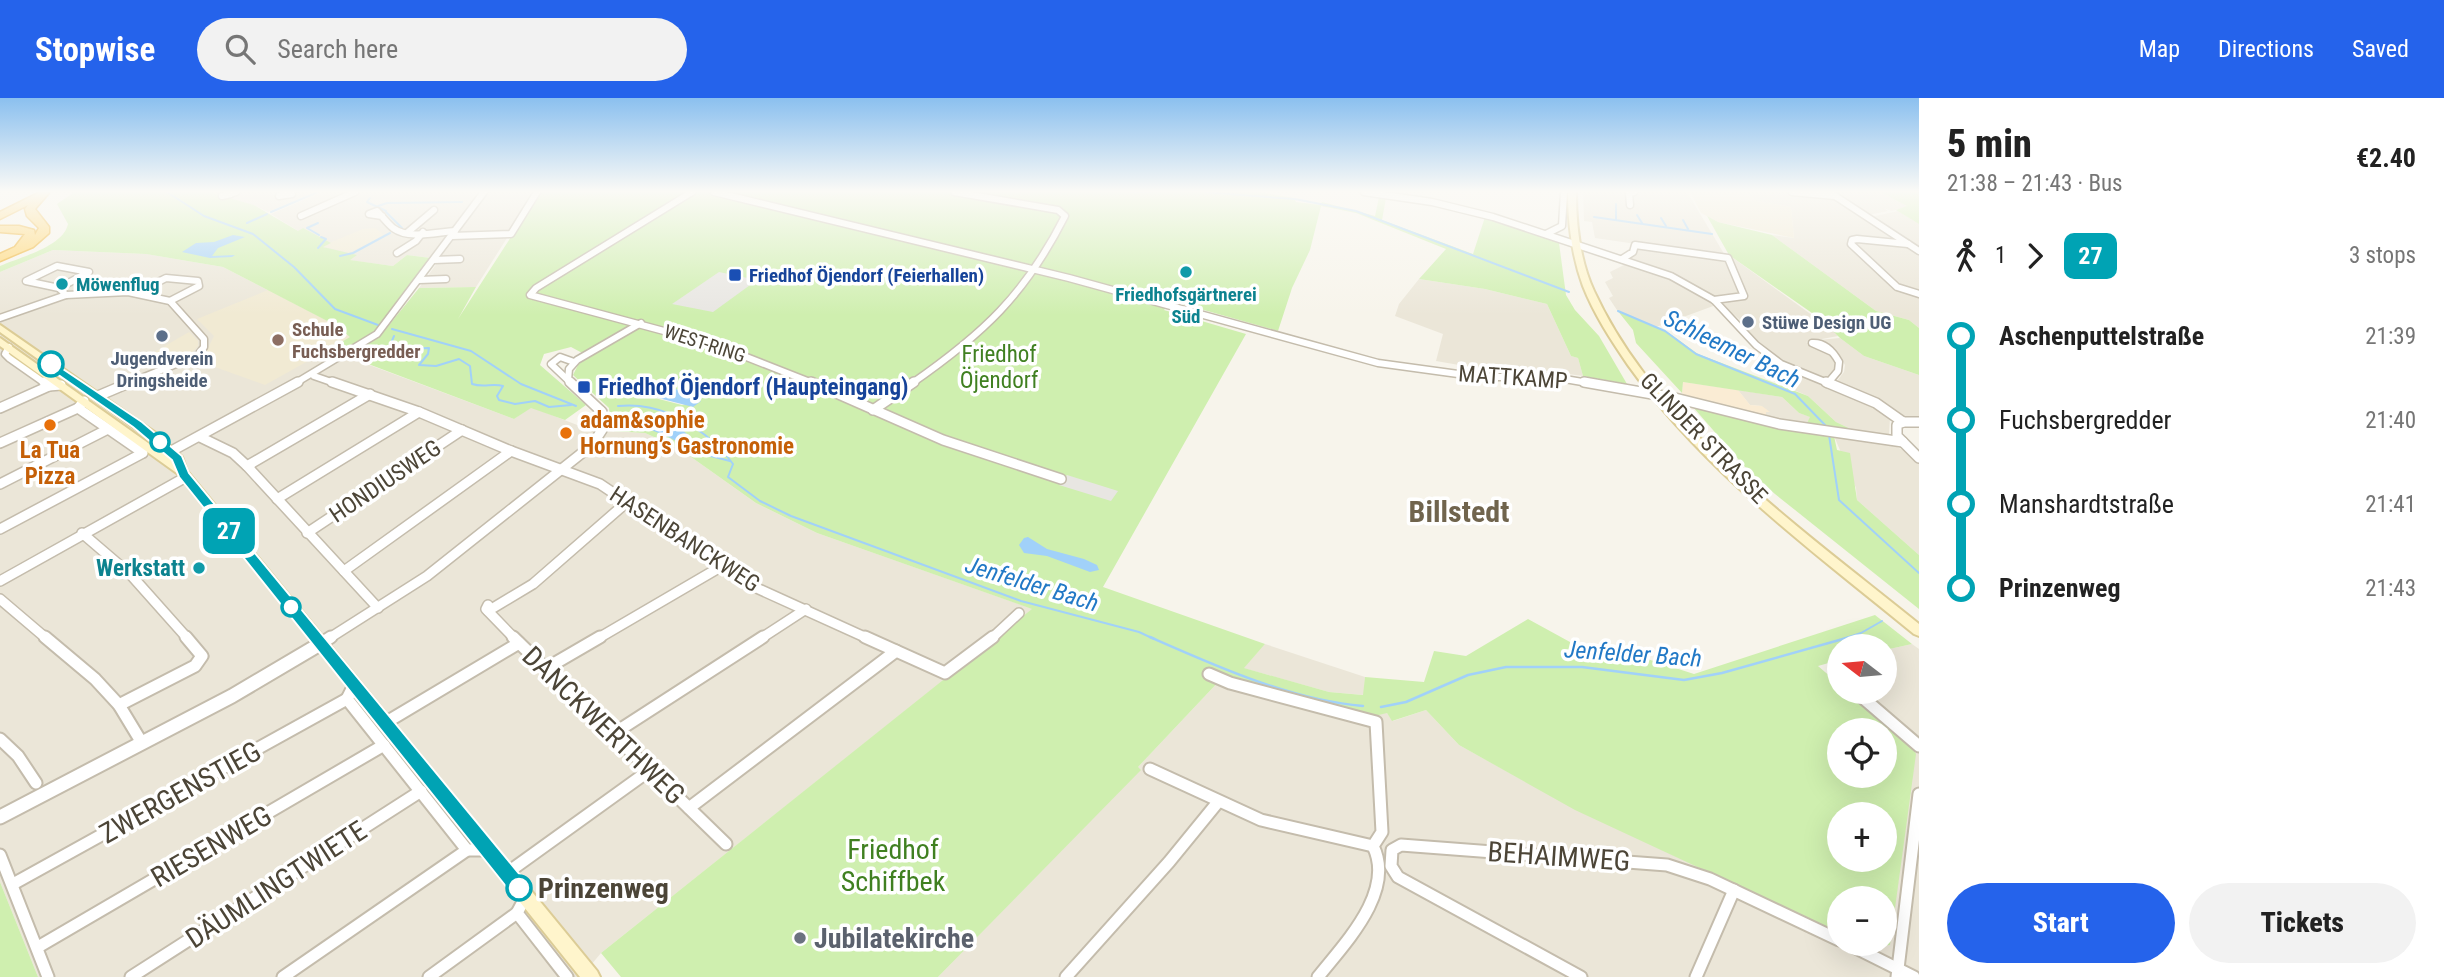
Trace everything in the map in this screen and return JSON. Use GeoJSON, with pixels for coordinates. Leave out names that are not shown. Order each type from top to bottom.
{"type":"FeatureCollection","features":[{"type":"Feature","properties":{"kind":"highway"},"geometry":{"type":"LineString","coordinates":[[0,256],[24,243],[29,233]]}},
{"type":"Feature","properties":{"kind":"highway"},"geometry":{"type":"LineString","coordinates":[[0,256],[29,245],[44,233]]}},
{"type":"Feature","properties":{"kind":"main road","name":"GLINDER STRASSE"},"geometry":{"type":"LineString","coordinates":[[1575,233],[1585,278],[1599,311],[1657,395],[1707,448],[1776,513],[1919,631]]}},
{"type":"Feature","properties":{"kind":"main road"},"geometry":{"type":"LineString","coordinates":[[0,328],[98,396],[184,475],[320,643],[350,692],[385,723],[591,977]]}},
{"type":"Feature","properties":{"kind":"main road"},"geometry":{"type":"LineString","coordinates":[[6,349],[41,370],[81,404],[162,453]]}},
{"type":"Feature","properties":{"kind":"main road"},"geometry":{"type":"LineString","coordinates":[[41,370],[58,369]]}},
{"type":"Feature","properties":{"kind":"main road"},"geometry":{"type":"LineString","coordinates":[[81,404],[98,396]]}},
{"type":"Feature","properties":{"kind":"street"},"geometry":{"type":"LineString","coordinates":[[397,253],[423,233]]}},
{"type":"Feature","properties":{"kind":"street"},"geometry":{"type":"LineString","coordinates":[[439,233],[513,233]]}},
{"type":"Feature","properties":{"kind":"street","name":"WEST-RING"},"geometry":{"type":"LineString","coordinates":[[625,233],[536,288],[530,295],[641,323],[749,356],[943,440],[1061,479]]}},
{"type":"Feature","properties":{"kind":"street","name":"MATTKAMP"},"geometry":{"type":"LineString","coordinates":[[883,233],[1035,270],[1384,364],[1480,377],[1545,376],[1657,395],[1779,424],[1903,442]]}},
{"type":"Feature","properties":{"kind":"street"},"geometry":{"type":"LineString","coordinates":[[873,410],[990,323],[1035,270],[1056,233]]}},
{"type":"Feature","properties":{"kind":"street"},"geometry":{"type":"LineString","coordinates":[[1543,233],[1560,239],[1575,240],[1689,284],[1714,300],[1756,345],[1774,360],[1877,403],[1903,422],[1919,422]]}},
{"type":"Feature","properties":{"kind":"street"},"geometry":{"type":"LineString","coordinates":[[1891,233],[1919,251]]}},
{"type":"Feature","properties":{"kind":"street"},"geometry":{"type":"LineString","coordinates":[[0,530],[141,454],[162,453],[200,437],[363,344],[388,322],[453,234]]}},
{"type":"Feature","properties":{"kind":"street"},"geometry":{"type":"LineString","coordinates":[[1908,244],[1857,239],[1852,240],[1851,244],[1897,287],[1919,294]]}},
{"type":"Feature","properties":{"kind":"street"},"geometry":{"type":"LineString","coordinates":[[1622,259],[1633,252],[1635,245],[1728,258],[1744,296],[1714,300]]}},
{"type":"Feature","properties":{"kind":"street"},"geometry":{"type":"LineString","coordinates":[[434,260],[460,259]]}},
{"type":"Feature","properties":{"kind":"street"},"geometry":{"type":"LineString","coordinates":[[60,288],[89,272],[57,266],[26,281],[60,288],[66,295]]}},
{"type":"Feature","properties":{"kind":"street"},"geometry":{"type":"LineString","coordinates":[[136,293],[166,278],[198,281],[199,286],[170,301]]}},
{"type":"Feature","properties":{"kind":"street"},"geometry":{"type":"LineString","coordinates":[[419,280],[446,279]]}},
{"type":"Feature","properties":{"kind":"street"},"geometry":{"type":"LineString","coordinates":[[0,318],[66,295],[136,293],[170,301],[204,339],[204,347],[198,355],[98,396]]}},
{"type":"Feature","properties":{"kind":"street"},"geometry":{"type":"LineString","coordinates":[[568,380],[568,372],[574,362],[641,323]]}},
{"type":"Feature","properties":{"kind":"street"},"geometry":{"type":"LineString","coordinates":[[0,362],[6,349],[49,386]]}},
{"type":"Feature","properties":{"kind":"street"},"geometry":{"type":"LineString","coordinates":[[1827,384],[1840,366],[1832,352]]}},
{"type":"Feature","properties":{"kind":"street"},"geometry":{"type":"LineString","coordinates":[[0,817],[232,696],[378,608],[427,576],[561,470],[592,445],[604,424],[602,412],[551,363],[560,358],[574,362]]}},
{"type":"Feature","properties":{"kind":"street","name":"HASENBANCKWEG"},"geometry":{"type":"LineString","coordinates":[[314,376],[419,412],[511,451],[600,484],[750,585],[945,673],[1004,629],[1019,613]]}},
{"type":"Feature","properties":{"kind":"street"},"geometry":{"type":"LineString","coordinates":[[0,408],[49,386],[61,385]]}},
{"type":"Feature","properties":{"kind":"street"},"geometry":{"type":"LineString","coordinates":[[247,466],[370,394]]}},
{"type":"Feature","properties":{"kind":"street"},"geometry":{"type":"LineString","coordinates":[[0,443],[81,404],[141,454]]}},
{"type":"Feature","properties":{"kind":"street"},"geometry":{"type":"LineString","coordinates":[[277,499],[419,412]]}},
{"type":"Feature","properties":{"kind":"street"},"geometry":{"type":"LineString","coordinates":[[1903,422],[1903,442],[1919,458]]}},
{"type":"Feature","properties":{"kind":"street"},"geometry":{"type":"LineString","coordinates":[[0,484],[108,429]]}},
{"type":"Feature","properties":{"kind":"street","name":"HONDIUSWEG"},"geometry":{"type":"LineString","coordinates":[[307,533],[462,430]]}},
{"type":"Feature","properties":{"kind":"street"},"geometry":{"type":"LineString","coordinates":[[200,437],[233,453],[247,466],[378,608]]}},
{"type":"Feature","properties":{"kind":"street"},"geometry":{"type":"LineString","coordinates":[[344,571],[511,451]]}},
{"type":"Feature","properties":{"kind":"street"},"geometry":{"type":"LineString","coordinates":[[1,579],[184,475]]}},
{"type":"Feature","properties":{"kind":"street","name":"DANCKWERTHWEG"},"geometry":{"type":"LineString","coordinates":[[627,502],[533,584],[488,608],[545,669],[726,844]]}},
{"type":"Feature","properties":{"kind":"street"},"geometry":{"type":"LineString","coordinates":[[82,533],[113,555],[202,656],[195,666],[119,705]]}},
{"type":"Feature","properties":{"kind":"street"},"geometry":{"type":"LineString","coordinates":[[545,669],[722,566]]}},
{"type":"Feature","properties":{"kind":"street"},"geometry":{"type":"LineString","coordinates":[[0,599],[95,679],[119,705],[142,743]]}},
{"type":"Feature","properties":{"kind":"street"},"geometry":{"type":"LineString","coordinates":[[613,734],[806,609]]}},
{"type":"Feature","properties":{"kind":"street"},"geometry":{"type":"LineString","coordinates":[[385,723],[519,643]]}},
{"type":"Feature","properties":{"kind":"street"},"geometry":{"type":"LineString","coordinates":[[689,808],[896,651]]}},
{"type":"Feature","properties":{"kind":"street"},"geometry":{"type":"LineString","coordinates":[[1209,674],[1230,683],[1376,722],[1382,832],[1373,846]]}},
{"type":"Feature","properties":{"kind":"street"},"geometry":{"type":"LineString","coordinates":[[350,692],[384,745],[467,850]]}},
{"type":"Feature","properties":{"kind":"street","name":"ZWERGENSTIEG"},"geometry":{"type":"LineString","coordinates":[[13,884],[350,692]]}},
{"type":"Feature","properties":{"kind":"street"},"geometry":{"type":"LineString","coordinates":[[1873,704],[1919,746]]}},
{"type":"Feature","properties":{"kind":"street"},"geometry":{"type":"LineString","coordinates":[[0,739],[18,756],[36,783]]}},
{"type":"Feature","properties":{"kind":"street","name":"RIESENWEG"},"geometry":{"type":"LineString","coordinates":[[38,947],[384,745]]}},
{"type":"Feature","properties":{"kind":"street"},"geometry":{"type":"LineString","coordinates":[[506,873],[650,769]]}},
{"type":"Feature","properties":{"kind":"street"},"geometry":{"type":"LineString","coordinates":[[1150,769],[1218,802],[1279,826],[1373,846]]}},
{"type":"Feature","properties":{"kind":"street","name":"DÄUMLINGTWIETE"},"geometry":{"type":"LineString","coordinates":[[131,977],[421,791]]}},
{"type":"Feature","properties":{"kind":"street"},"geometry":{"type":"LineString","coordinates":[[1897,972],[1919,794]]}},
{"type":"Feature","properties":{"kind":"street"},"geometry":{"type":"LineString","coordinates":[[1066,977],[1160,873],[1218,802]]}},
{"type":"Feature","properties":{"kind":"street","name":"BEHAIMWEG"},"geometry":{"type":"LineString","coordinates":[[1579,976],[1409,884],[1395,874],[1390,861],[1392,850],[1401,845],[1646,861],[1690,872],[1734,890]]}},
{"type":"Feature","properties":{"kind":"street"},"geometry":{"type":"LineString","coordinates":[[1318,977],[1364,916],[1370,903],[1378,858],[1373,846]]}},
{"type":"Feature","properties":{"kind":"street"},"geometry":{"type":"LineString","coordinates":[[283,977],[467,850],[488,850]]}},
{"type":"Feature","properties":{"kind":"street"},"geometry":{"type":"LineString","coordinates":[[0,855],[48,977]]}},
{"type":"Feature","properties":{"kind":"street"},"geometry":{"type":"LineString","coordinates":[[1696,977],[1734,890],[1827,934]]}},
{"type":"Feature","properties":{"kind":"street"},"geometry":{"type":"LineString","coordinates":[[429,977],[517,914],[526,897]]}},
{"type":"Feature","properties":{"kind":"street"},"geometry":{"type":"LineString","coordinates":[[517,914],[566,977]]}},
{"type":"Feature","properties":{"kind":"street"},"geometry":{"type":"LineString","coordinates":[[1869,956],[1897,972],[1914,977]]}},
{"type":"Feature","properties":{"kind":"shaded area"},"geometry":{"type":"Polygon","coordinates":[[[301,233],[510,233],[476,287],[419,288],[440,259],[407,255],[393,266],[348,260],[301,233]]]}},
{"type":"Feature","properties":{"kind":"shaded area"},"geometry":{"type":"Polygon","coordinates":[[[353,233],[384,235],[349,253],[322,246],[353,233]]]}},
{"type":"Feature","properties":{"kind":"shaded area"},"geometry":{"type":"Polygon","coordinates":[[[1594,233],[1712,233],[1726,257],[1595,238],[1594,233]]]}},
{"type":"Feature","properties":{"kind":"shaded area"},"geometry":{"type":"Polygon","coordinates":[[[1770,233],[1794,233],[1794,238],[1770,233]]]}},
{"type":"Feature","properties":{"kind":"shaded area"},"geometry":{"type":"Polygon","coordinates":[[[1794,233],[1887,233],[1919,254],[1919,328],[1909,320],[1876,311],[1772,235],[1794,238],[1794,233]]]}},
{"type":"Feature","properties":{"kind":"shaded area"},"geometry":{"type":"Polygon","coordinates":[[[1896,233],[1919,233],[1919,248],[1896,233]]]}},
{"type":"Feature","properties":{"kind":"shaded area"},"geometry":{"type":"Polygon","coordinates":[[[1637,247],[1733,260],[1729,255],[1834,331],[1838,336],[1806,342],[1829,353],[1835,364],[1834,369],[1827,377],[1813,376],[1785,364],[1760,345],[1739,319],[1712,295],[1678,277],[1628,260],[1635,255],[1637,247]]]}},
{"type":"Feature","properties":{"kind":"shaded area"},"geometry":{"type":"Polygon","coordinates":[[[53,250],[146,254],[223,267],[335,325],[339,344],[358,350],[348,357],[514,419],[531,407],[590,430],[645,433],[677,447],[756,503],[817,533],[1033,609],[601,953],[581,977],[38,977],[0,882],[0,272],[53,250]]]}},
{"type":"Feature","properties":{"kind":"shaded area"},"geometry":{"type":"Polygon","coordinates":[[[1628,263],[1667,276],[1716,305],[1656,327],[1617,310],[1609,298],[1613,296],[1605,282],[1613,278],[1610,272],[1628,263]]]}},
{"type":"Feature","properties":{"kind":"shaded area"},"geometry":{"type":"Polygon","coordinates":[[[719,272],[757,280],[713,312],[672,304],[719,272]]]}},
{"type":"Feature","properties":{"kind":"shaded area"},"geometry":{"type":"Polygon","coordinates":[[[1419,279],[1485,289],[1547,304],[1571,356],[1578,358],[1583,376],[1533,369],[1488,370],[1436,361],[1443,334],[1395,316],[1399,304],[1419,279]]]}},
{"type":"Feature","properties":{"kind":"shaded area","name":"Schule Fuchsbergredder"},"geometry":{"type":"Polygon","coordinates":[[[268,290],[335,325],[351,337],[265,385],[201,362],[214,336],[197,319],[268,290]]]}},
{"type":"Feature","properties":{"kind":"shaded area"},"geometry":{"type":"Polygon","coordinates":[[[189,332],[198,341],[198,346],[187,358],[183,360],[151,354],[189,332]]]}},
{"type":"Feature","properties":{"kind":"shaded area"},"geometry":{"type":"Polygon","coordinates":[[[1840,338],[1864,356],[1919,375],[1919,418],[1909,419],[1898,415],[1875,398],[1837,381],[1844,372],[1845,365],[1840,356],[1819,340],[1840,338]]]}},
{"type":"Feature","properties":{"kind":"shaded area"},"geometry":{"type":"Polygon","coordinates":[[[1774,363],[1790,372],[1864,400],[1890,418],[1889,434],[1885,436],[1857,432],[1836,422],[1808,396],[1764,377],[1774,363]]]}},
{"type":"Feature","properties":{"kind":"shaded area"},"geometry":{"type":"Polygon","coordinates":[[[1683,382],[1738,390],[1750,405],[1762,406],[1770,412],[1766,412],[1766,416],[1686,397],[1682,393],[1683,382]]]}},
{"type":"Feature","properties":{"kind":"shaded area"},"geometry":{"type":"Polygon","coordinates":[[[1738,390],[1782,397],[1799,413],[1811,417],[1806,425],[1759,416],[1762,406],[1750,405],[1738,390]]]}},
{"type":"Feature","properties":{"kind":"shaded area"},"geometry":{"type":"Polygon","coordinates":[[[1834,436],[1891,444],[1907,452],[1919,463],[1919,555],[1857,500],[1856,488],[1834,436]]]}},
{"type":"Feature","properties":{"kind":"shaded area"},"geometry":{"type":"Polygon","coordinates":[[[1067,475],[1118,491],[1111,501],[1059,485],[1067,475]]]}},
{"type":"Feature","properties":{"kind":"shaded area"},"geometry":{"type":"Polygon","coordinates":[[[1265,644],[1365,677],[1364,695],[1329,692],[1243,668],[1265,644]]]}},
{"type":"Feature","properties":{"kind":"shaded area"},"geometry":{"type":"Polygon","coordinates":[[[1912,644],[1919,649],[1919,977],[938,977],[1140,770],[1137,768],[1222,678],[1387,713],[1393,721],[1426,710],[1459,745],[1575,809],[1827,927],[1827,956],[1897,956],[1895,886],[1910,743],[1897,732],[1897,718],[1881,718],[1864,704],[1897,704],[1897,647],[1912,644]]]}},
{"type":"Feature","properties":{"kind":"green space"},"geometry":{"type":"Polygon","coordinates":[[[63,233],[312,233],[331,243],[323,247],[357,255],[350,260],[393,266],[407,255],[431,258],[378,330],[352,348],[338,344],[350,337],[335,325],[223,267],[146,254],[53,250],[0,272],[0,266],[40,250],[63,233]]]}},
{"type":"Feature","properties":{"kind":"green space"},"geometry":{"type":"Polygon","coordinates":[[[514,233],[1314,233],[1278,331],[1172,301],[1164,310],[1246,334],[1103,587],[1265,644],[1244,668],[1329,692],[1363,695],[1365,677],[1424,682],[1434,651],[1466,656],[1528,619],[1601,659],[1638,656],[1694,674],[1875,615],[1912,644],[1897,647],[1897,634],[1827,634],[1827,663],[1818,666],[1827,674],[1827,704],[1864,704],[1881,718],[1827,718],[1827,788],[1897,788],[1897,732],[1910,743],[1916,754],[1897,894],[1897,886],[1827,886],[1827,927],[1575,810],[1459,745],[1426,710],[1392,721],[1387,713],[1366,718],[1222,678],[1138,767],[1141,770],[938,977],[621,977],[601,953],[1032,609],[817,533],[756,503],[677,447],[645,433],[611,431],[609,408],[573,375],[578,365],[588,356],[571,347],[544,354],[540,365],[586,405],[565,420],[531,408],[514,419],[347,356],[385,330],[419,288],[476,287],[458,319],[514,233]],[[655,384],[651,397],[682,405],[701,401],[674,388],[655,384]]]}},
{"type":"Feature","properties":{"kind":"green space"},"geometry":{"type":"Polygon","coordinates":[[[1406,233],[1417,233],[1473,254],[1480,233],[1531,233],[1559,243],[1566,295],[1575,310],[1599,336],[1627,384],[1583,376],[1578,358],[1571,356],[1547,304],[1485,289],[1419,279],[1446,249],[1406,233]]]}},
{"type":"Feature","properties":{"kind":"green space"},"geometry":{"type":"Polygon","coordinates":[[[1717,233],[1772,235],[1876,311],[1909,320],[1919,328],[1919,375],[1864,356],[1822,320],[1729,255],[1717,233]]]}},
{"type":"Feature","properties":{"kind":"green space"},"geometry":{"type":"Polygon","coordinates":[[[1617,310],[1669,333],[1698,354],[1808,396],[1836,422],[1857,432],[1806,425],[1810,417],[1799,413],[1782,397],[1683,382],[1682,393],[1636,343],[1633,330],[1617,310]]]}},
{"type":"Feature","properties":{"kind":"green space"},"geometry":{"type":"Polygon","coordinates":[[[1693,407],[1834,436],[1837,450],[1850,453],[1857,500],[1919,555],[1919,609],[1775,494],[1746,468],[1693,407]]]}},
{"type":"Feature","properties":{"kind":"green space"},"geometry":{"type":"Polygon","coordinates":[[[0,882],[38,977],[0,977],[0,882]]]}},
{"type":"Feature","properties":{"kind":"water"},"geometry":{"type":"Polygon","coordinates":[[[233,235],[245,237],[218,248],[212,256],[235,255],[232,257],[210,258],[182,252],[196,243],[214,242],[233,235]]]}},
{"type":"Feature","properties":{"kind":"water"},"geometry":{"type":"Polygon","coordinates":[[[655,384],[674,388],[701,401],[693,407],[651,396],[645,389],[655,384]]]}},
{"type":"Feature","properties":{"kind":"water"},"geometry":{"type":"Polygon","coordinates":[[[650,418],[679,427],[709,454],[701,455],[667,436],[640,426],[650,418]]]}},
{"type":"Feature","properties":{"kind":"water"},"geometry":{"type":"Polygon","coordinates":[[[1028,537],[1047,549],[1097,565],[1099,570],[1090,572],[1047,556],[1024,553],[1019,545],[1028,537]]]}},
{"type":"Feature","properties":{"kind":"waterway","name":"Jenfelder Bach"},"geometry":{"type":"LineString","coordinates":[[250,233],[294,267],[335,309],[378,325]]}},
{"type":"Feature","properties":{"kind":"waterway"},"geometry":{"type":"LineString","coordinates":[[340,256],[353,253],[390,233]]}},
{"type":"Feature","properties":{"kind":"waterway","name":"Schleemer Bach"},"geometry":{"type":"LineString","coordinates":[[1414,233],[1569,292]]}},
{"type":"Feature","properties":{"kind":"waterway"},"geometry":{"type":"LineString","coordinates":[[1705,233],[1712,234]]}},
{"type":"Feature","properties":{"kind":"waterway"},"geometry":{"type":"LineString","coordinates":[[318,248],[326,239],[321,237]]}},
{"type":"Feature","properties":{"kind":"waterway","name":"Schleemer Bach"},"geometry":{"type":"LineString","coordinates":[[1618,311],[1665,331],[1696,354],[1795,394],[1825,425]]}},
{"type":"Feature","properties":{"kind":"waterway","name":"Jenfelder Bach"},"geometry":{"type":"LineString","coordinates":[[392,329],[471,351],[521,384],[576,406]]}},
{"type":"Feature","properties":{"kind":"waterway"},"geometry":{"type":"LineString","coordinates":[[394,336],[391,343],[407,349],[429,348],[428,354],[419,365],[436,366],[459,359],[470,366],[472,384],[503,386],[497,396],[499,400],[515,404],[535,401],[549,407],[571,405]]}},
{"type":"Feature","properties":{"kind":"waterway","name":"Jenfelder Bach"},"geometry":{"type":"LineString","coordinates":[[618,406],[646,407],[671,414],[716,444]]}},
{"type":"Feature","properties":{"kind":"waterway","name":"Schleemer Bach"},"geometry":{"type":"LineString","coordinates":[[1829,435],[1839,500],[1919,573]]}},
{"type":"Feature","properties":{"kind":"waterway","name":"Jenfelder Bach"},"geometry":{"type":"LineString","coordinates":[[722,450],[733,464],[728,477],[760,501],[791,516],[1021,601],[1139,632],[1154,639]]}},
{"type":"Feature","properties":{"kind":"waterway"},"geometry":{"type":"LineString","coordinates":[[707,455],[730,461]]}},
{"type":"Feature","properties":{"kind":"waterway","name":"Jenfelder Bach"},"geometry":{"type":"LineString","coordinates":[[1858,634],[1882,621]]}},
{"type":"Feature","properties":{"kind":"waterway","name":"Jenfelder Bach"},"geometry":{"type":"LineString","coordinates":[[1150,637],[1227,670],[1281,689],[1336,703],[1363,706]]}},
{"type":"Feature","properties":{"kind":"waterway","name":"Jenfelder Bach"},"geometry":{"type":"LineString","coordinates":[[1381,707],[1406,702],[1468,675],[1506,667],[1582,667],[1684,680],[1722,673],[1827,643]]}},
{"type":"Feature","properties":{"kind":"bus line","name":"27"},"geometry":{"type":"LineString","coordinates":[[51,364],[138,424],[178,459],[183,474],[519,888]]}},
{"type":"Feature","properties":{"kind":"place","name":"Friedhofsgärtnerei Süd"},"geometry":{"type":"Point","coordinates":[1186,272]}},
{"type":"Feature","properties":{"kind":"place","name":"Friedhof Öjendorf (Feierhallen)"},"geometry":{"type":"Point","coordinates":[735,275]}},
{"type":"Feature","properties":{"kind":"place","name":"Möwenflug"},"geometry":{"type":"Point","coordinates":[62,284]}},
{"type":"Feature","properties":{"kind":"place","name":"Stüwe Design UG"},"geometry":{"type":"Point","coordinates":[1748,322]}},
{"type":"Feature","properties":{"kind":"place","name":"Jugendverein Dringsheide"},"geometry":{"type":"Point","coordinates":[162,336]}},
{"type":"Feature","properties":{"kind":"place","name":"Schule Fuchsbergredder"},"geometry":{"type":"Point","coordinates":[278,340]}},
{"type":"Feature","properties":{"kind":"place","name":"Friedhof Öjendorf (Haupteingang)"},"geometry":{"type":"Point","coordinates":[584,387]}},
{"type":"Feature","properties":{"kind":"place","name":"La Tua Pizza"},"geometry":{"type":"Point","coordinates":[50,425]}},
{"type":"Feature","properties":{"kind":"place","name":"adam&sophie Hornung’s Gastronomie"},"geometry":{"type":"Point","coordinates":[566,433]}},
{"type":"Feature","properties":{"kind":"place","name":"Werkstatt"},"geometry":{"type":"Point","coordinates":[199,568]}},
{"type":"Feature","properties":{"kind":"place","name":"Prinzenweg"},"geometry":{"type":"Point","coordinates":[519,888]}},
{"type":"Feature","properties":{"kind":"place","name":"Jubilatekirche"},"geometry":{"type":"Point","coordinates":[800,938]}},
{"type":"Feature","properties":{"kind":"district","name":"Billstedt"},"geometry":{"type":"Point","coordinates":[1459,512]}},
{"type":"Feature","properties":{"kind":"park label","name":"Friedhof Öjendorf"},"geometry":{"type":"Point","coordinates":[999,367]}},
{"type":"Feature","properties":{"kind":"park label","name":"Friedhof Schiffbek"},"geometry":{"type":"Point","coordinates":[893,865]}}]}
